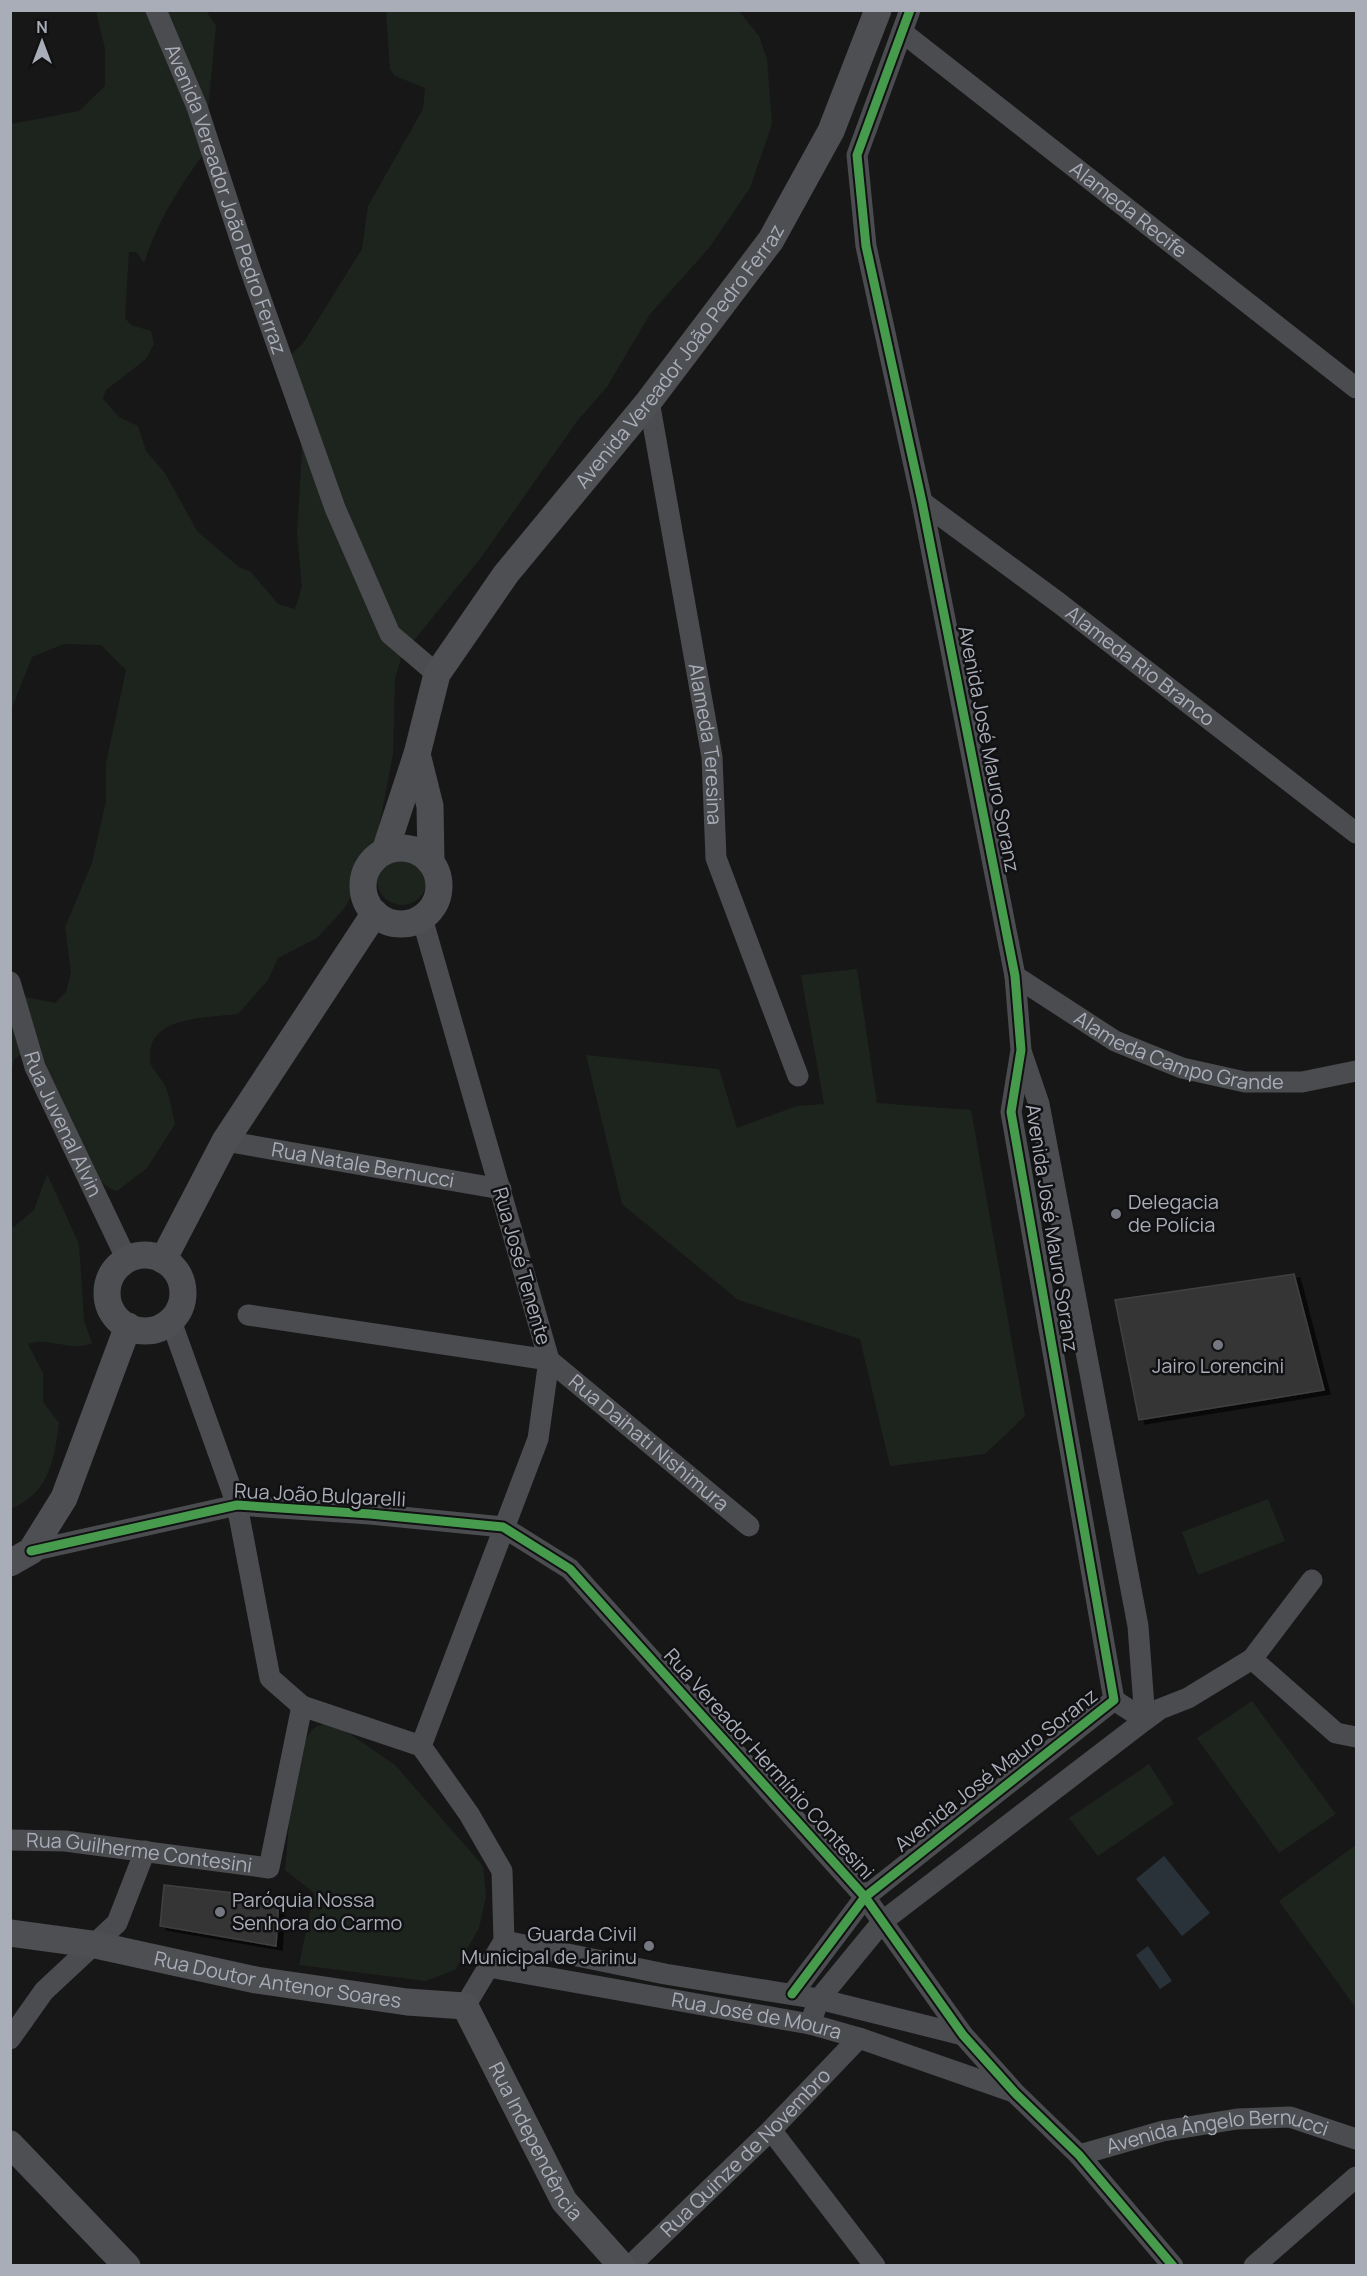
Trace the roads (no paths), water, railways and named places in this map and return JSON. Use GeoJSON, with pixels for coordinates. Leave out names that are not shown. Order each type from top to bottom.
{"type":"FeatureCollection","features":[{"type":"Feature","properties":{"kind":"main road","name":"Avenida Vereador João Pedro Ferraz"},"geometry":{"type":"LineString","coordinates":[[385,851],[417,754],[427,706],[437,674],[506,574],[649,401],[771,240],[831,131],[878,10]]}},
{"type":"Feature","properties":{"kind":"main road","name":"Avenida Vereador João Pedro Ferraz"},"geometry":{"type":"LineString","coordinates":[[417,754],[430,806],[431,862]]}},
{"type":"Feature","properties":{"kind":"main road"},"geometry":{"type":"LineString","coordinates":[[411,849],[431,862],[438,873],[438,898],[422,918],[398,924],[375,914],[368,904],[364,880],[375,858],[385,851],[411,849]]}},
{"type":"Feature","properties":{"kind":"main road"},"geometry":{"type":"LineString","coordinates":[[163,1260],[225,1141],[375,914]]}},
{"type":"Feature","properties":{"kind":"main road"},"geometry":{"type":"LineString","coordinates":[[151,1256],[163,1260],[172,1267],[183,1288],[179,1311],[171,1321],[150,1331],[137,1330],[128,1326],[115,1317],[108,1305],[107,1292],[113,1274],[127,1260],[151,1256]]}},
{"type":"Feature","properties":{"kind":"main road"},"geometry":{"type":"LineString","coordinates":[[21,1557],[64,1498],[128,1326]]}},
{"type":"Feature","properties":{"kind":"main road","name":"Rua Doutor Antenor Soares"},"geometry":{"type":"LineString","coordinates":[[10,1933],[91,1944],[256,1980],[407,2002],[465,2006]]}},
{"type":"Feature","properties":{"kind":"main road","name":"Rua Independência"},"geometry":{"type":"LineString","coordinates":[[465,2006],[564,2201],[622,2265]]}},
{"type":"Feature","properties":{"kind":"main road"},"geometry":{"type":"LineString","coordinates":[[10,2144],[127,2265]]}},
{"type":"Feature","properties":{"kind":"street","name":"Avenida Vereador João Pedro Ferraz"},"geometry":{"type":"LineString","coordinates":[[156,10],[197,107],[248,263],[335,508],[390,634],[437,674]]}},
{"type":"Feature","properties":{"kind":"street"},"geometry":{"type":"LineString","coordinates":[[902,32],[910,10]]}},
{"type":"Feature","properties":{"kind":"street","name":"Avenida José Mauro Soranz"},"geometry":{"type":"LineString","coordinates":[[902,32],[857,155],[866,246],[922,502],[1014,976],[1021,1050],[1039,1104],[1136,1614],[1144,1685],[1145,1720]]}},
{"type":"Feature","properties":{"kind":"street","name":"Alameda Recife"},"geometry":{"type":"LineString","coordinates":[[902,32],[1356,388]]}},
{"type":"Feature","properties":{"kind":"street","name":"Alameda Teresina"},"geometry":{"type":"LineString","coordinates":[[649,401],[712,757],[716,858],[798,1076]]}},
{"type":"Feature","properties":{"kind":"street","name":"Alameda Rio Branco"},"geometry":{"type":"LineString","coordinates":[[922,502],[1059,603],[1356,833]]}},
{"type":"Feature","properties":{"kind":"street","name":"Rua José Tenente"},"geometry":{"type":"LineString","coordinates":[[422,918],[549,1360],[538,1439],[422,1746]]}},
{"type":"Feature","properties":{"kind":"street","name":"Alameda Campo Grande"},"geometry":{"type":"LineString","coordinates":[[1014,976],[1115,1041],[1182,1068],[1245,1082],[1302,1082],[1356,1071]]}},
{"type":"Feature","properties":{"kind":"street","name":"Rua Juvenal Alvin"},"geometry":{"type":"LineString","coordinates":[[10,982],[35,1067],[127,1260]]}},
{"type":"Feature","properties":{"kind":"street","name":"Avenida José Mauro Soranz"},"geometry":{"type":"LineString","coordinates":[[792,1994],[865,1897],[1114,1700],[1011,1112],[1021,1050]]}},
{"type":"Feature","properties":{"kind":"street","name":"Rua Natale Bernucci"},"geometry":{"type":"LineString","coordinates":[[225,1141],[501,1190]]}},
{"type":"Feature","properties":{"kind":"street"},"geometry":{"type":"LineString","coordinates":[[248,1315],[549,1360]]}},
{"type":"Feature","properties":{"kind":"street"},"geometry":{"type":"LineString","coordinates":[[171,1321],[237,1505],[270,1678],[302,1706],[422,1746],[469,1814],[502,1871],[504,1941],[465,2006]]}},
{"type":"Feature","properties":{"kind":"street","name":"Rua Daihati Nishimura"},"geometry":{"type":"LineString","coordinates":[[549,1360],[748,1526]]}},
{"type":"Feature","properties":{"kind":"street","name":"Rua João Bulgarelli"},"geometry":{"type":"LineString","coordinates":[[21,1557],[237,1505],[370,1514],[503,1527]]}},
{"type":"Feature","properties":{"kind":"street","name":"Rua Vereador Hermínio Contesini"},"geometry":{"type":"LineString","coordinates":[[503,1527],[570,1569],[865,1897],[963,2035],[1015,2093],[1079,2155],[1173,2265]]}},
{"type":"Feature","properties":{"kind":"street"},"geometry":{"type":"LineString","coordinates":[[810,2024],[819,1999],[883,1921],[1160,1709],[1188,1698],[1252,1659],[1312,1580]]}},
{"type":"Feature","properties":{"kind":"street"},"geometry":{"type":"LineString","coordinates":[[1252,1659],[1335,1733],[1356,1737]]}},
{"type":"Feature","properties":{"kind":"street"},"geometry":{"type":"LineString","coordinates":[[1114,1700],[1145,1720]]}},
{"type":"Feature","properties":{"kind":"street","name":"Rua Guilherme Contesini"},"geometry":{"type":"LineString","coordinates":[[10,1840],[65,1841],[269,1868],[302,1706]]}},
{"type":"Feature","properties":{"kind":"street"},"geometry":{"type":"LineString","coordinates":[[10,2038],[44,1991],[91,1944],[117,1923],[145,1851]]}},
{"type":"Feature","properties":{"kind":"street","name":"Rua José de Moura"},"geometry":{"type":"LineString","coordinates":[[504,1941],[665,1974],[819,1999],[963,2035]]}},
{"type":"Feature","properties":{"kind":"street","name":"Rua José de Moura"},"geometry":{"type":"LineString","coordinates":[[489,1967],[810,2024],[859,2038],[1015,2093]]}},
{"type":"Feature","properties":{"kind":"street"},"geometry":{"type":"LineString","coordinates":[[658,1998],[665,1974]]}},
{"type":"Feature","properties":{"kind":"street","name":"Rua Quinze de Novembro"},"geometry":{"type":"LineString","coordinates":[[630,2265],[771,2130],[859,2038]]}},
{"type":"Feature","properties":{"kind":"street","name":"Avenida Ângelo Bernucci"},"geometry":{"type":"LineString","coordinates":[[1079,2155],[1163,2131],[1237,2119],[1290,2117],[1356,2139]]}},
{"type":"Feature","properties":{"kind":"street"},"geometry":{"type":"LineString","coordinates":[[771,2130],[874,2265]]}},
{"type":"Feature","properties":{"kind":"street"},"geometry":{"type":"LineString","coordinates":[[1254,2265],[1356,2177]]}},
{"type":"Feature","properties":{"kind":"place","name":"Delegacia de Polícia"},"geometry":{"type":"Point","coordinates":[1116,1214]}},
{"type":"Feature","properties":{"kind":"place","name":"Jairo Lorencini"},"geometry":{"type":"Point","coordinates":[1218,1345]}},
{"type":"Feature","properties":{"kind":"place","name":"Paróquia Nossa Senhora do Carmo"},"geometry":{"type":"Point","coordinates":[220,1912]}},
{"type":"Feature","properties":{"kind":"place","name":"Guarda Civil Municipal de Jarinu"},"geometry":{"type":"Point","coordinates":[649,1946]}}]}
